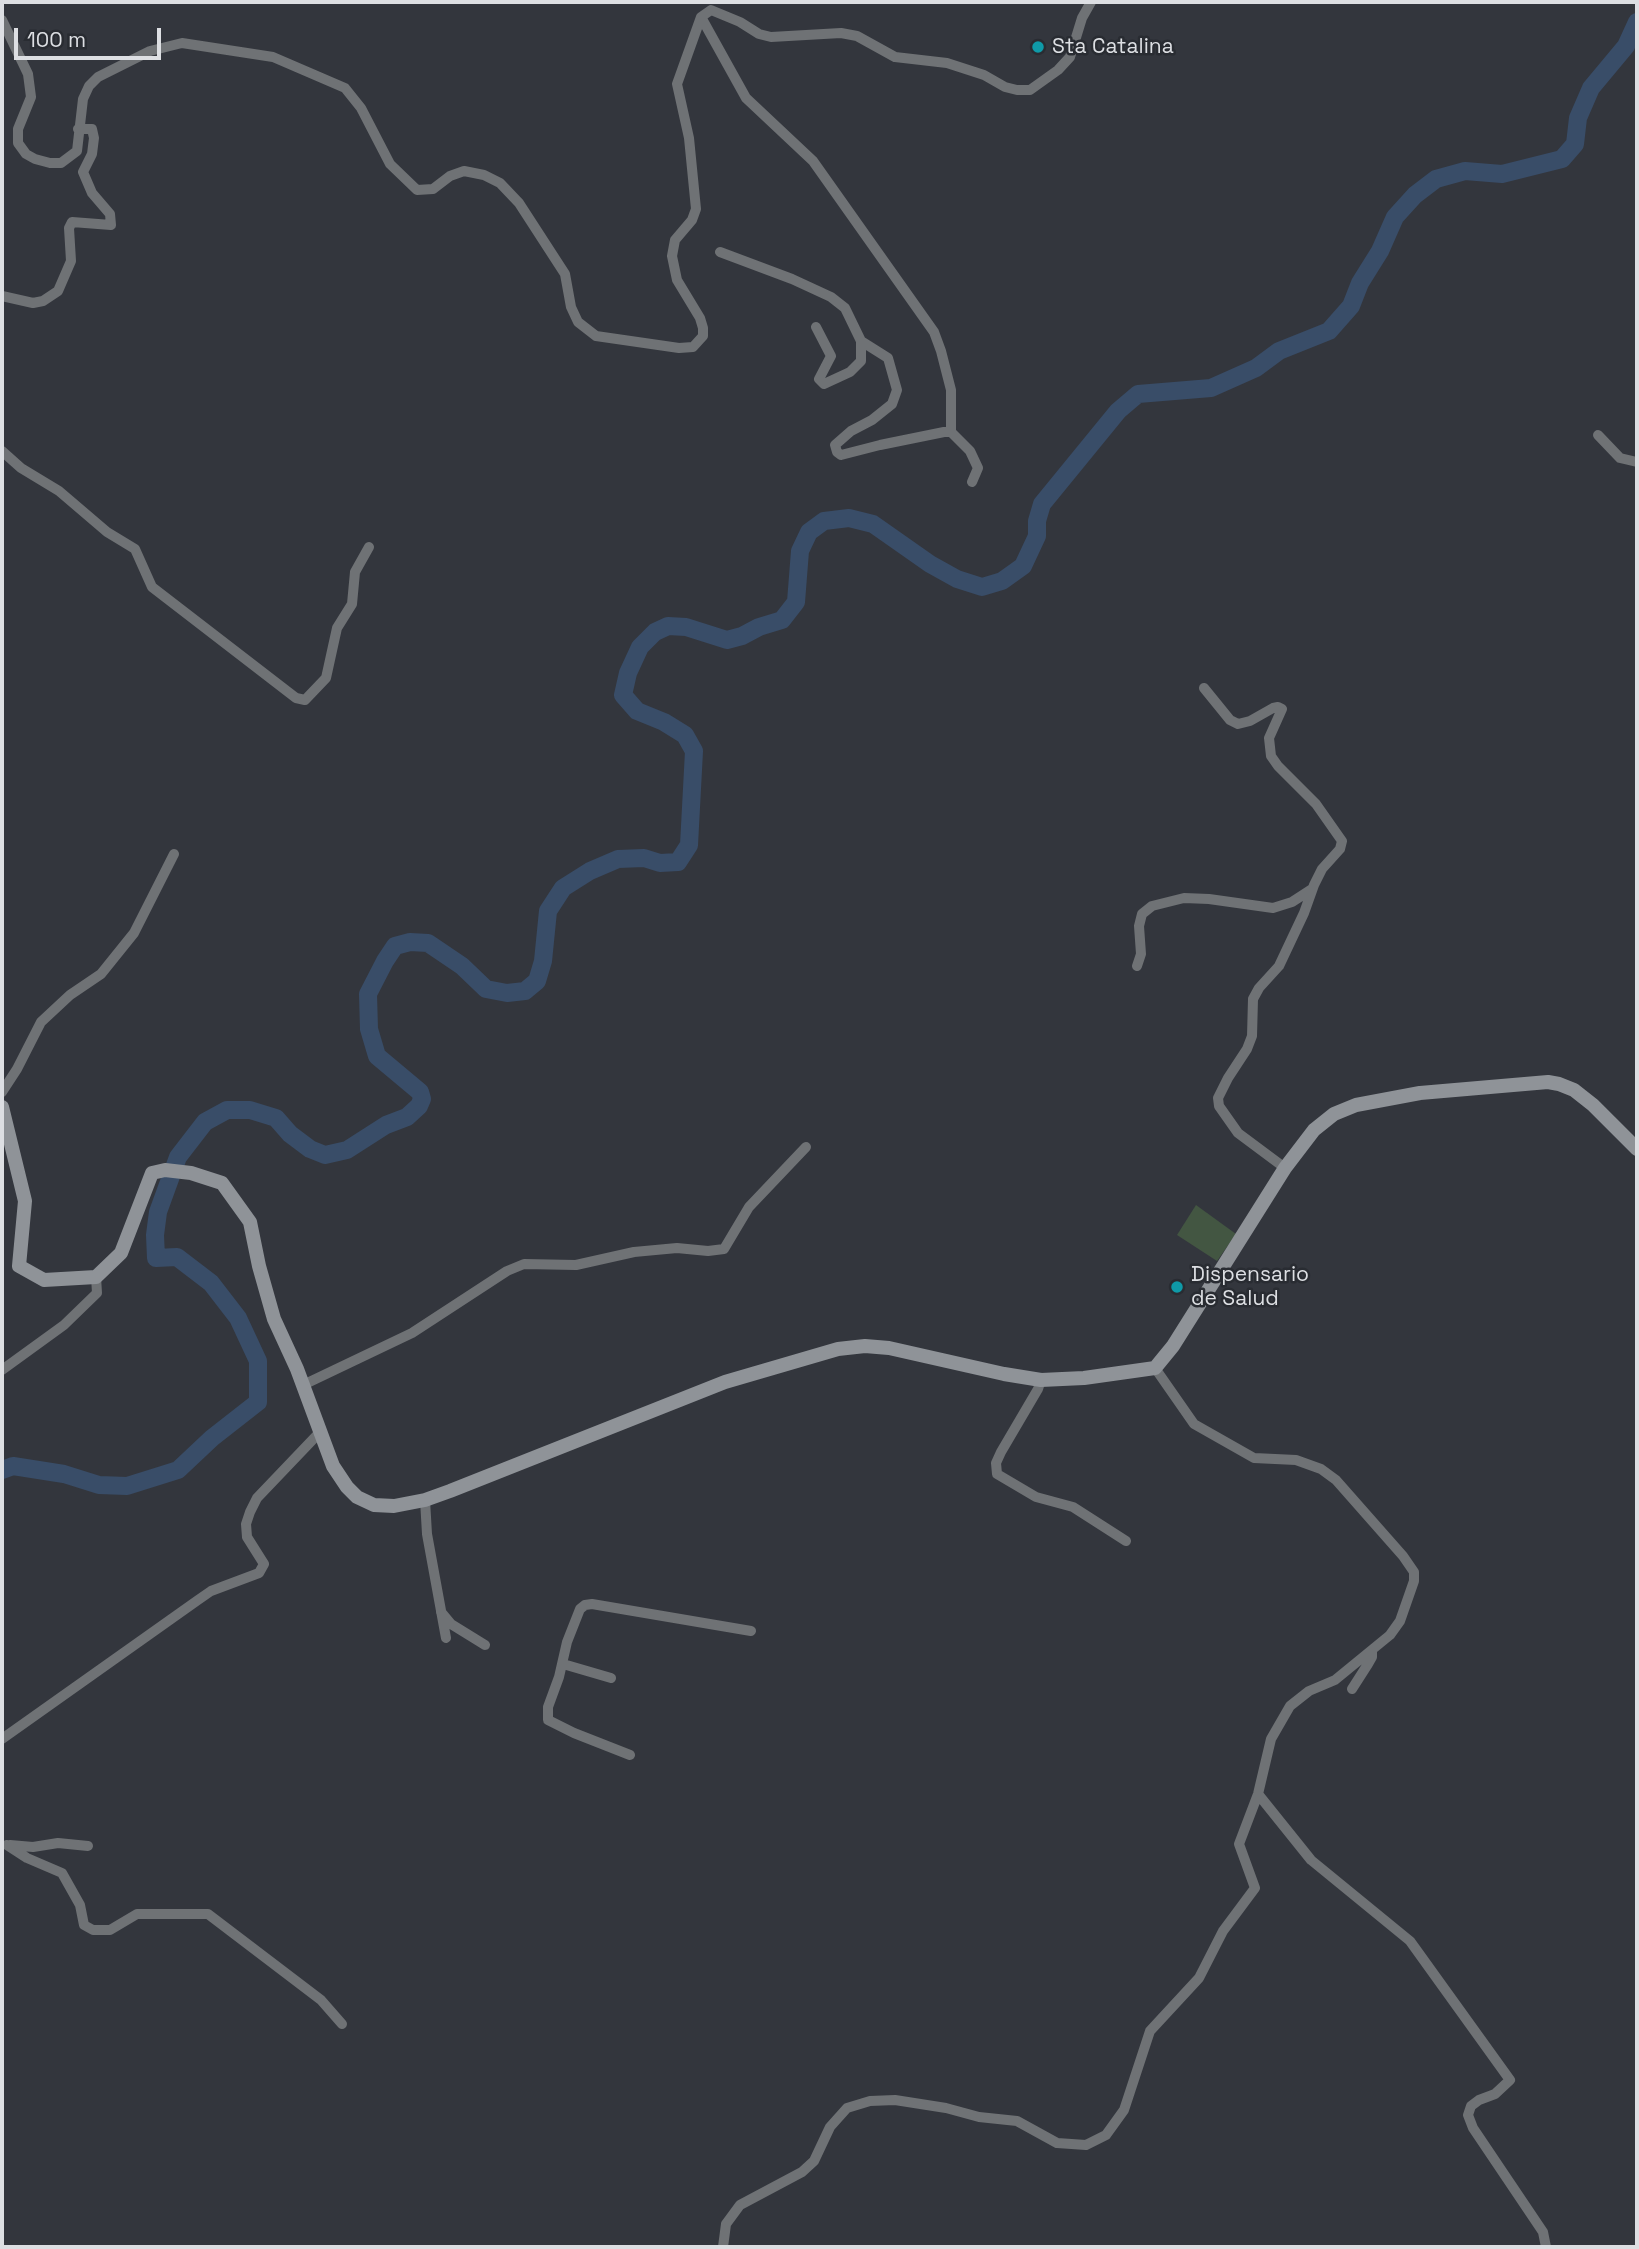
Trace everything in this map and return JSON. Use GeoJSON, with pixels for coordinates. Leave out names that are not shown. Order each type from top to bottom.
{"type":"FeatureCollection","features":[{"type":"Feature","properties":{"kind":"street"},"geometry":{"type":"LineString","coordinates":[[2,20],[28,74],[31,97],[18,129],[18,143],[26,155],[50,163],[61,163],[77,151],[83,99],[89,86],[97,77],[150,51],[181,43],[273,57],[345,88],[361,108],[390,164],[417,190],[433,189],[450,176],[464,171],[499,183],[519,203],[565,274],[571,307],[578,322],[596,336],[679,348],[693,347],[703,336],[700,318],[677,280],[672,256],[675,240],[692,220],[696,209],[688,138],[677,85],[701,17],[711,10],[740,22],[759,34],[771,37],[841,33],[857,36],[895,57],[947,63],[984,75],[1017,90],[1030,90],[1058,70],[1070,57],[1082,18],[1091,2]]}},
{"type":"Feature","properties":{"kind":"street"},"geometry":{"type":"LineString","coordinates":[[701,17],[747,98],[813,161],[934,332],[942,351],[951,390],[951,432],[970,451],[978,468],[972,482]]}},
{"type":"Feature","properties":{"kind":"street"},"geometry":{"type":"LineString","coordinates":[[2,296],[33,303],[43,301],[58,291],[71,261],[69,228],[72,222],[111,225],[110,214],[92,193],[83,172],[92,154],[92,129],[78,129]]}},
{"type":"Feature","properties":{"kind":"street"},"geometry":{"type":"LineString","coordinates":[[720,252],[792,279],[831,297],[845,308],[861,341],[861,361],[850,372],[824,384],[819,379],[831,356],[816,327]]}},
{"type":"Feature","properties":{"kind":"street"},"geometry":{"type":"LineString","coordinates":[[861,341],[888,358],[897,390],[892,404],[835,445],[837,452],[841,455],[902,440],[951,432]]}},
{"type":"Feature","properties":{"kind":"street"},"geometry":{"type":"LineString","coordinates":[[1598,435],[1620,458],[1637,462]]}},
{"type":"Feature","properties":{"kind":"street"},"geometry":{"type":"LineString","coordinates":[[2,451],[22,468],[59,491],[107,532],[135,549],[152,587],[296,698],[305,700],[326,678],[337,628],[352,604],[355,572],[369,547]]}},
{"type":"Feature","properties":{"kind":"street"},"geometry":{"type":"LineString","coordinates":[[1204,688],[1230,720],[1238,724],[1250,721],[1273,708],[1282,709],[1269,738],[1271,756],[1316,804],[1342,841],[1340,849],[1322,869],[1279,966],[1253,999],[1252,1036],[1219,1098],[1219,1106],[1238,1133],[1285,1168]]}},
{"type":"Feature","properties":{"kind":"street"},"geometry":{"type":"LineString","coordinates":[[2,1092],[41,1022],[70,995],[101,974],[134,933],[174,854]]}},
{"type":"Feature","properties":{"kind":"street"},"geometry":{"type":"LineString","coordinates":[[1137,966],[1141,954],[1139,926],[1142,914],[1152,906],[1184,898],[1273,908],[1292,902],[1312,889]]}},
{"type":"Feature","properties":{"kind":"street"},"geometry":{"type":"LineString","coordinates":[[2,1107],[25,1201],[19,1266],[44,1280],[96,1277],[121,1253],[152,1173],[165,1170],[222,1183],[250,1223],[274,1319],[303,1385],[333,1466],[357,1497],[374,1505],[394,1506],[425,1500],[725,1382],[838,1349],[865,1346],[889,1348],[1041,1380],[1084,1378],[1154,1368],[1173,1346],[1285,1168],[1314,1130],[1334,1114],[1356,1105],[1420,1093],[1548,1082],[1574,1090],[1637,1149]]}},
{"type":"Feature","properties":{"kind":"street"},"geometry":{"type":"LineString","coordinates":[[303,1385],[412,1333],[506,1271],[524,1265],[576,1265],[634,1252],[677,1248],[708,1251],[724,1249],[748,1206],[806,1146]]}},
{"type":"Feature","properties":{"kind":"street"},"geometry":{"type":"LineString","coordinates":[[2,1370],[64,1325],[97,1293],[96,1277]]}},
{"type":"Feature","properties":{"kind":"street"},"geometry":{"type":"LineString","coordinates":[[723,2247],[726,2224],[740,2205],[802,2172],[814,2161],[830,2127],[847,2108],[870,2101],[895,2100],[946,2108],[979,2117],[1017,2121],[1057,2143],[1086,2145],[1106,2135],[1124,2110],[1150,2031],[1199,1978],[1223,1931],[1255,1888],[1239,1844],[1258,1794],[1270,1739],[1290,1706],[1309,1691],[1335,1680],[1390,1635],[1400,1621],[1414,1581],[1414,1572],[1336,1480],[1321,1469],[1296,1460],[1254,1458],[1194,1424],[1154,1368]]}},
{"type":"Feature","properties":{"kind":"street"},"geometry":{"type":"LineString","coordinates":[[1041,1380],[1001,1452],[996,1463],[997,1474],[1036,1497],[1073,1507],[1126,1541]]}},
{"type":"Feature","properties":{"kind":"street"},"geometry":{"type":"LineString","coordinates":[[2,1739],[211,1591],[259,1573],[264,1564],[247,1537],[246,1524],[250,1512],[257,1498],[320,1432]]}},
{"type":"Feature","properties":{"kind":"street"},"geometry":{"type":"LineString","coordinates":[[425,1500],[427,1534],[446,1638]]}},
{"type":"Feature","properties":{"kind":"street"},"geometry":{"type":"LineString","coordinates":[[630,1755],[573,1734],[548,1720],[548,1707],[563,1664],[567,1642],[580,1609],[592,1604],[751,1631]]}},
{"type":"Feature","properties":{"kind":"street"},"geometry":{"type":"LineString","coordinates":[[440,1610],[451,1624],[485,1645]]}},
{"type":"Feature","properties":{"kind":"street"},"geometry":{"type":"LineString","coordinates":[[1352,1689],[1372,1657],[1372,1650]]}},
{"type":"Feature","properties":{"kind":"street"},"geometry":{"type":"LineString","coordinates":[[563,1664],[611,1678]]}},
{"type":"Feature","properties":{"kind":"street"},"geometry":{"type":"LineString","coordinates":[[1258,1794],[1311,1860],[1410,1941],[1510,2080],[1495,2094],[1471,2106],[1468,2115],[1473,2128],[1543,2232],[1546,2247]]}},
{"type":"Feature","properties":{"kind":"street"},"geometry":{"type":"LineString","coordinates":[[4,1843],[33,1847],[58,1843],[88,1846]]}},
{"type":"Feature","properties":{"kind":"street"},"geometry":{"type":"LineString","coordinates":[[4,1843],[27,1858],[62,1873],[80,1905],[84,1925],[93,1930],[110,1930],[137,1914],[208,1914],[321,2000],[342,2024]]}},
{"type":"Feature","properties":{"kind":"green space"},"geometry":{"type":"Polygon","coordinates":[[[1196,1205],[1236,1234],[1217,1261],[1177,1235],[1196,1205]]]}},
{"type":"Feature","properties":{"kind":"waterway"},"geometry":{"type":"LineString","coordinates":[[2,1470],[13,1466],[64,1474],[99,1485],[127,1486],[178,1470],[212,1438],[258,1402],[258,1361],[238,1318],[211,1283],[177,1257],[156,1258],[158,1212],[178,1157],[205,1122],[227,1110],[250,1110],[276,1118],[290,1134],[310,1149],[325,1155],[347,1150],[386,1125],[407,1117],[419,1106],[422,1099],[420,1092],[377,1056],[369,1029],[368,994],[395,946],[410,942],[428,943],[462,966],[486,989],[507,993],[525,991],[537,981],[543,961],[548,911],[563,888],[590,871],[618,859],[644,858],[660,863],[678,862],[689,845],[694,751],[685,735],[664,722],[637,711],[623,695],[628,673],[640,647],[655,632],[668,626],[686,627],[727,640],[782,620],[796,602],[800,551],[809,532],[824,521],[849,518],[873,524],[930,564],[957,579],[982,587],[1002,581],[1023,566],[1037,536],[1037,521],[1042,504],[1118,411],[1138,394],[1211,388],[1256,368],[1279,351],[1329,331],[1351,306],[1360,283],[1380,251],[1395,217],[1415,195],[1436,179],[1465,171],[1502,174],[1562,159],[1575,144],[1578,118],[1591,88],[1626,46],[1637,22]]}},
{"type":"Feature","properties":{"kind":"place","name":"Sta Catalina"},"geometry":{"type":"Point","coordinates":[1038,47]}},
{"type":"Feature","properties":{"kind":"place","name":"Dispensario de Salud"},"geometry":{"type":"Point","coordinates":[1177,1287]}}]}
